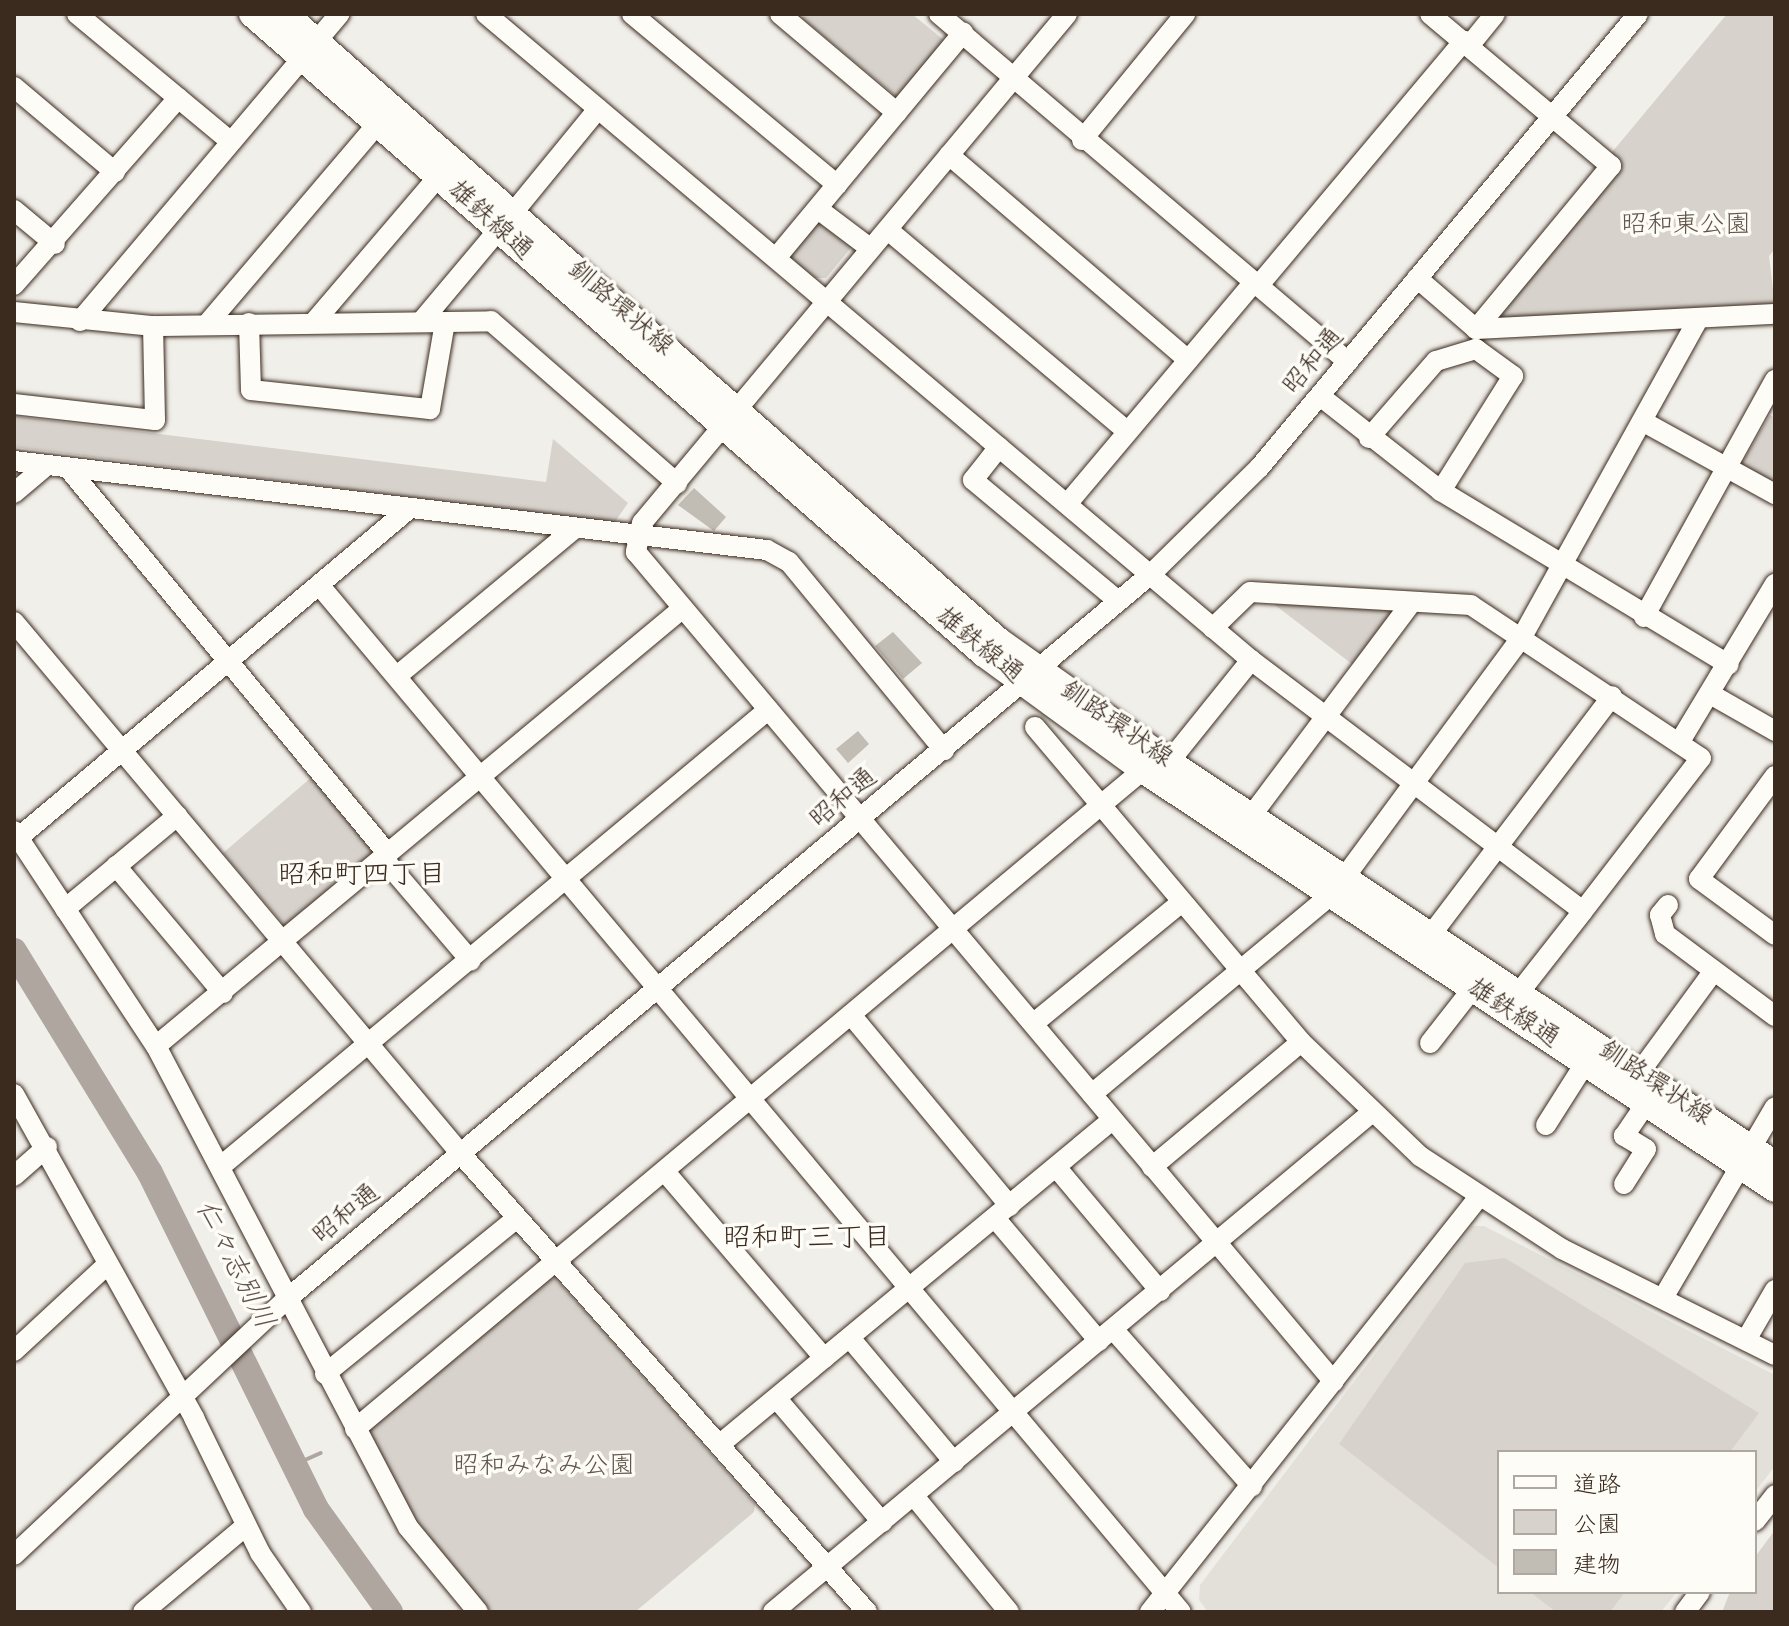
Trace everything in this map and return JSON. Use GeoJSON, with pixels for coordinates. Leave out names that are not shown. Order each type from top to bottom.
{"type":"FeatureCollection","features":[{"type":"Feature","properties":{"kind":"main road","name":"雄鉄線通"},"geometry":{"type":"LineString","coordinates":[[252,14],[309,49],[730,419],[1143,770],[1338,885],[1473,988],[1647,1102],[1745,1156],[1775,1189]]}},
{"type":"Feature","properties":{"kind":"main road","name":"雄鉄線通"},"geometry":{"type":"LineString","coordinates":[[285,14],[309,49],[379,122],[439,176],[505,222]]}},
{"type":"Feature","properties":{"kind":"main road","name":"釧路環状線"},"geometry":{"type":"LineString","coordinates":[[1032,676],[1252,815],[1338,885],[1430,936],[1639,1073],[1745,1156],[1775,1164]]}},
{"type":"Feature","properties":{"kind":"street"},"geometry":{"type":"LineString","coordinates":[[77,14],[230,141]]}},
{"type":"Feature","properties":{"kind":"street"},"geometry":{"type":"LineString","coordinates":[[80,321],[339,14]]}},
{"type":"Feature","properties":{"kind":"street"},"geometry":{"type":"LineString","coordinates":[[486,14],[1251,660],[1583,911]]}},
{"type":"Feature","properties":{"kind":"street"},"geometry":{"type":"LineString","coordinates":[[632,14],[837,185]]}},
{"type":"Feature","properties":{"kind":"street"},"geometry":{"type":"LineString","coordinates":[[939,14],[1082,140],[1348,362]]}},
{"type":"Feature","properties":{"kind":"street"},"geometry":{"type":"LineString","coordinates":[[1067,14],[677,483],[636,535],[636,552],[1034,1023],[1215,1245],[1334,1382]]}},
{"type":"Feature","properties":{"kind":"street"},"geometry":{"type":"LineString","coordinates":[[1082,140],[1185,14]]}},
{"type":"Feature","properties":{"kind":"street"},"geometry":{"type":"LineString","coordinates":[[1430,14],[1611,166],[1476,329]]}},
{"type":"Feature","properties":{"kind":"street"},"geometry":{"type":"LineString","coordinates":[[1068,503],[1188,360],[1495,14]]}},
{"type":"Feature","properties":{"kind":"street","name":"昭和通"},"geometry":{"type":"LineString","coordinates":[[14,1555],[282,1304],[1151,574],[1259,468],[1638,14]]}},
{"type":"Feature","properties":{"kind":"street"},"geometry":{"type":"LineString","coordinates":[[788,17],[897,113]]}},
{"type":"Feature","properties":{"kind":"street"},"geometry":{"type":"LineString","coordinates":[[776,258],[963,33]]}},
{"type":"Feature","properties":{"kind":"street"},"geometry":{"type":"LineString","coordinates":[[14,87],[115,172]]}},
{"type":"Feature","properties":{"kind":"street"},"geometry":{"type":"LineString","coordinates":[[14,285],[55,244],[178,98]]}},
{"type":"Feature","properties":{"kind":"street"},"geometry":{"type":"LineString","coordinates":[[421,322],[598,109]]}},
{"type":"Feature","properties":{"kind":"street"},"geometry":{"type":"LineString","coordinates":[[208,323],[379,122]]}},
{"type":"Feature","properties":{"kind":"street"},"geometry":{"type":"LineString","coordinates":[[949,155],[1188,360]]}},
{"type":"Feature","properties":{"kind":"street"},"geometry":{"type":"LineString","coordinates":[[315,321],[439,176]]}},
{"type":"Feature","properties":{"kind":"street"},"geometry":{"type":"LineString","coordinates":[[818,209],[871,249]]}},
{"type":"Feature","properties":{"kind":"street"},"geometry":{"type":"LineString","coordinates":[[14,210],[55,244]]}},
{"type":"Feature","properties":{"kind":"street"},"geometry":{"type":"LineString","coordinates":[[888,230],[1127,431]]}},
{"type":"Feature","properties":{"kind":"street"},"geometry":{"type":"LineString","coordinates":[[1417,278],[1476,329],[1553,321],[1696,323],[1775,314]]}},
{"type":"Feature","properties":{"kind":"street"},"geometry":{"type":"LineString","coordinates":[[14,312],[153,326],[315,321],[491,321],[677,483]]}},
{"type":"Feature","properties":{"kind":"street"},"geometry":{"type":"LineString","coordinates":[[249,323],[251,390],[430,409],[445,322]]}},
{"type":"Feature","properties":{"kind":"street"},"geometry":{"type":"LineString","coordinates":[[1092,1094],[1239,973],[1338,885],[1522,637],[1696,323]]}},
{"type":"Feature","properties":{"kind":"street"},"geometry":{"type":"LineString","coordinates":[[14,404],[155,420],[153,326]]}},
{"type":"Feature","properties":{"kind":"street"},"geometry":{"type":"LineString","coordinates":[[1369,438],[1436,361],[1476,349],[1501,367],[1513,376],[1441,491]]}},
{"type":"Feature","properties":{"kind":"street"},"geometry":{"type":"LineString","coordinates":[[1644,617],[1775,380]]}},
{"type":"Feature","properties":{"kind":"street"},"geometry":{"type":"LineString","coordinates":[[1320,396],[1369,438],[1441,491],[1644,617],[1729,665]]}},
{"type":"Feature","properties":{"kind":"street"},"geometry":{"type":"LineString","coordinates":[[1642,421],[1775,494]]}},
{"type":"Feature","properties":{"kind":"street"},"geometry":{"type":"LineString","coordinates":[[999,447],[973,480],[1118,601]]}},
{"type":"Feature","properties":{"kind":"street"},"geometry":{"type":"LineString","coordinates":[[14,461],[767,550],[789,562],[944,750]]}},
{"type":"Feature","properties":{"kind":"street"},"geometry":{"type":"LineString","coordinates":[[14,493],[46,466]]}},
{"type":"Feature","properties":{"kind":"street"},"geometry":{"type":"LineString","coordinates":[[68,468],[471,961]]}},
{"type":"Feature","properties":{"kind":"street"},"geometry":{"type":"LineString","coordinates":[[410,508],[122,752],[16,835],[156,1046],[220,1167],[282,1304],[325,1374],[408,1527],[478,1612]]}},
{"type":"Feature","properties":{"kind":"street"},"geometry":{"type":"LineString","coordinates":[[397,676],[575,528]]}},
{"type":"Feature","properties":{"kind":"street"},"geometry":{"type":"LineString","coordinates":[[1679,743],[1712,695],[1775,584]]}},
{"type":"Feature","properties":{"kind":"street"},"geometry":{"type":"LineString","coordinates":[[320,586],[1174,1604]]}},
{"type":"Feature","properties":{"kind":"street"},"geometry":{"type":"LineString","coordinates":[[1213,628],[1250,592],[1471,605],[1701,758],[1518,994]]}},
{"type":"Feature","properties":{"kind":"street"},"geometry":{"type":"LineString","coordinates":[[1252,815],[1412,602]]}},
{"type":"Feature","properties":{"kind":"street"},"geometry":{"type":"LineString","coordinates":[[156,1046],[283,944],[683,608]]}},
{"type":"Feature","properties":{"kind":"street"},"geometry":{"type":"LineString","coordinates":[[14,622],[461,1154],[867,1612]]}},
{"type":"Feature","properties":{"kind":"street"},"geometry":{"type":"LineString","coordinates":[[1169,762],[1251,660]]}},
{"type":"Feature","properties":{"kind":"street"},"geometry":{"type":"LineString","coordinates":[[1712,695],[1775,731]]}},
{"type":"Feature","properties":{"kind":"street"},"geometry":{"type":"LineString","coordinates":[[1430,936],[1612,696]]}},
{"type":"Feature","properties":{"kind":"street"},"geometry":{"type":"LineString","coordinates":[[220,1167],[471,961],[768,710]]}},
{"type":"Feature","properties":{"kind":"street"},"geometry":{"type":"LineString","coordinates":[[1035,727],[1239,973],[1371,1113],[1478,1198],[1775,1355]]}},
{"type":"Feature","properties":{"kind":"street"},"geometry":{"type":"LineString","coordinates":[[355,1429],[556,1261],[667,1174],[750,1099],[1143,770]]}},
{"type":"Feature","properties":{"kind":"street"},"geometry":{"type":"LineString","coordinates":[[1775,776],[1699,879],[1775,935]]}},
{"type":"Feature","properties":{"kind":"street"},"geometry":{"type":"LineString","coordinates":[[65,909],[177,816]]}},
{"type":"Feature","properties":{"kind":"street"},"geometry":{"type":"LineString","coordinates":[[116,866],[223,993]]}},
{"type":"Feature","properties":{"kind":"street"},"geometry":{"type":"LineString","coordinates":[[1034,1023],[1182,902]]}},
{"type":"Feature","properties":{"kind":"street"},"geometry":{"type":"LineString","coordinates":[[1668,905],[1660,915],[1665,934],[1775,1016]]}},
{"type":"Feature","properties":{"kind":"street"},"geometry":{"type":"LineString","coordinates":[[1639,1073],[1713,972]]}},
{"type":"Feature","properties":{"kind":"street"},"geometry":{"type":"LineString","coordinates":[[1430,1043],[1473,988]]}},
{"type":"Feature","properties":{"kind":"street"},"geometry":{"type":"LineString","coordinates":[[852,1016],[1003,1212],[1106,1335],[1252,1486]]}},
{"type":"Feature","properties":{"kind":"street"},"geometry":{"type":"LineString","coordinates":[[1152,1167],[1301,1042]]}},
{"type":"Feature","properties":{"kind":"street"},"geometry":{"type":"LineString","coordinates":[[1546,1125],[1586,1062]]}},
{"type":"Feature","properties":{"kind":"street"},"geometry":{"type":"LineString","coordinates":[[14,1094],[47,1147],[108,1264],[186,1392],[246,1526],[292,1609]]}},
{"type":"Feature","properties":{"kind":"street"},"geometry":{"type":"LineString","coordinates":[[1624,1184],[1646,1149],[1624,1136],[1647,1102]]}},
{"type":"Feature","properties":{"kind":"street"},"geometry":{"type":"LineString","coordinates":[[1663,1298],[1775,1107]]}},
{"type":"Feature","properties":{"kind":"street"},"geometry":{"type":"LineString","coordinates":[[773,1612],[1371,1113]]}},
{"type":"Feature","properties":{"kind":"street"},"geometry":{"type":"LineString","coordinates":[[719,1445],[1112,1120]]}},
{"type":"Feature","properties":{"kind":"street"},"geometry":{"type":"LineString","coordinates":[[14,1176],[47,1147]]}},
{"type":"Feature","properties":{"kind":"street"},"geometry":{"type":"LineString","coordinates":[[1056,1167],[1160,1291]]}},
{"type":"Feature","properties":{"kind":"street"},"geometry":{"type":"LineString","coordinates":[[667,1174],[824,1358]]}},
{"type":"Feature","properties":{"kind":"street"},"geometry":{"type":"LineString","coordinates":[[1150,1612],[1174,1604],[1252,1486],[1478,1198]]}},
{"type":"Feature","properties":{"kind":"street"},"geometry":{"type":"LineString","coordinates":[[325,1374],[517,1218]]}},
{"type":"Feature","properties":{"kind":"street"},"geometry":{"type":"LineString","coordinates":[[14,1351],[108,1264]]}},
{"type":"Feature","properties":{"kind":"street"},"geometry":{"type":"LineString","coordinates":[[1746,1340],[1775,1290]]}},
{"type":"Feature","properties":{"kind":"street"},"geometry":{"type":"LineString","coordinates":[[850,1338],[954,1462]]}},
{"type":"Feature","properties":{"kind":"street"},"geometry":{"type":"LineString","coordinates":[[777,1399],[882,1522]]}},
{"type":"Feature","properties":{"kind":"street"},"geometry":{"type":"LineString","coordinates":[[1757,1518],[1775,1495]]}},
{"type":"Feature","properties":{"kind":"street"},"geometry":{"type":"LineString","coordinates":[[914,1496],[1009,1612]]}},
{"type":"Feature","properties":{"kind":"street"},"geometry":{"type":"LineString","coordinates":[[143,1612],[246,1526]]}},
{"type":"Feature","properties":{"kind":"street"},"geometry":{"type":"LineString","coordinates":[[1685,1612],[1698,1594]]}},
{"type":"Feature","properties":{"kind":"shaded area"},"geometry":{"type":"Polygon","coordinates":[[[1472,1226],[1484,1226],[1775,1375],[1775,1466],[1757,1489],[1757,1450],[1497,1450],[1497,1594],[1675,1594],[1661,1612],[1208,1612],[1199,1600],[1200,1585],[1472,1226]]]}},
{"type":"Feature","properties":{"kind":"green space"},"geometry":{"type":"Polygon","coordinates":[[[805,14],[912,14],[945,41],[898,98],[802,18],[805,14]]]}},
{"type":"Feature","properties":{"kind":"green space","name":"昭和東公園"},"geometry":{"type":"Polygon","coordinates":[[[1727,14],[1775,14],[1775,249],[1769,256],[1775,307],[1505,320],[1498,311],[1608,157],[1727,14]]]}},
{"type":"Feature","properties":{"kind":"green space"},"geometry":{"type":"Polygon","coordinates":[[[822,218],[854,244],[826,278],[813,278],[788,256],[822,218]]]}},
{"type":"Feature","properties":{"kind":"green space"},"geometry":{"type":"Polygon","coordinates":[[[1770,415],[1775,418],[1775,484],[1741,464],[1770,415]]]}},
{"type":"Feature","properties":{"kind":"green space"},"geometry":{"type":"Polygon","coordinates":[[[14,416],[546,482],[553,439],[628,503],[614,523],[14,447],[14,416]]]}},
{"type":"Feature","properties":{"kind":"green space"},"geometry":{"type":"Polygon","coordinates":[[[1271,602],[1387,608],[1392,620],[1352,664],[1271,602]]]}},
{"type":"Feature","properties":{"kind":"green space"},"geometry":{"type":"Polygon","coordinates":[[[313,776],[377,850],[286,927],[223,853],[313,776]]]}},
{"type":"Feature","properties":{"kind":"green space"},"geometry":{"type":"Polygon","coordinates":[[[1505,1258],[1759,1413],[1731,1450],[1497,1450],[1497,1566],[1339,1444],[1465,1263],[1505,1258]]]}},
{"type":"Feature","properties":{"kind":"green space","name":"昭和みなみ公園"},"geometry":{"type":"Polygon","coordinates":[[[548,1279],[556,1279],[755,1504],[754,1512],[635,1612],[491,1612],[416,1521],[368,1437],[370,1427],[548,1279]]]}},
{"type":"Feature","properties":{"kind":"green space"},"geometry":{"type":"Polygon","coordinates":[[[1775,1530],[1775,1612],[1722,1612],[1729,1594],[1757,1594],[1757,1554],[1775,1530]]]}},
{"type":"Feature","properties":{"kind":"green space"},"geometry":{"type":"Polygon","coordinates":[[[1533,1594],[1624,1594],[1610,1612],[1556,1612],[1533,1594]]]}},
{"type":"Feature","properties":{"kind":"building"},"geometry":{"type":"Polygon","coordinates":[[[694,488],[726,517],[714,531],[678,505],[694,488]]]}},
{"type":"Feature","properties":{"kind":"building"},"geometry":{"type":"Polygon","coordinates":[[[893,632],[922,663],[903,679],[875,646],[893,632]]]}},
{"type":"Feature","properties":{"kind":"building"},"geometry":{"type":"Polygon","coordinates":[[[858,731],[869,744],[848,763],[836,749],[858,731]]]}},
{"type":"Feature","properties":{"kind":"waterway","name":"仁々志別川"},"geometry":{"type":"LineString","coordinates":[[14,951],[150,1173],[316,1509],[390,1612]]}},
{"type":"Feature","properties":{"kind":"waterway"},"geometry":{"type":"LineString","coordinates":[[296,1464],[321,1453]]}},
{"type":"Feature","properties":{"kind":"district","name":"昭和町四丁目"},"geometry":{"type":"Point","coordinates":[362,876]}},
{"type":"Feature","properties":{"kind":"district","name":"昭和町三丁目"},"geometry":{"type":"Point","coordinates":[807,1239]}}]}
